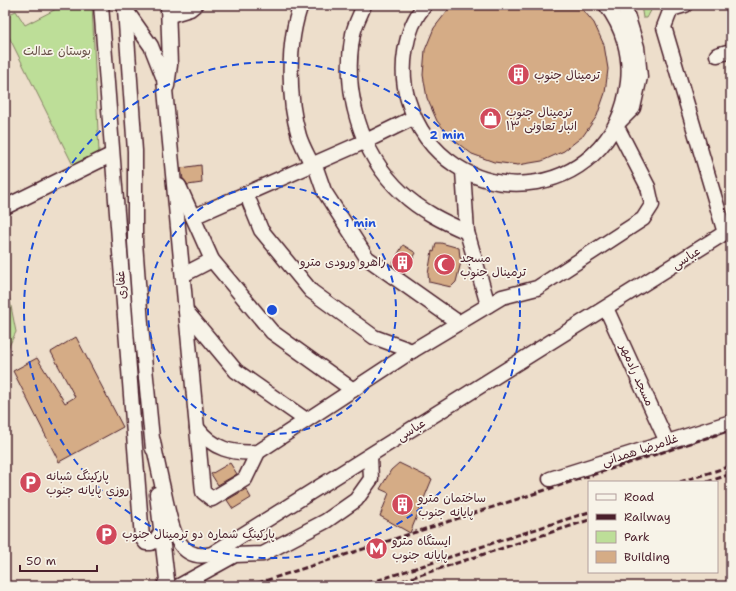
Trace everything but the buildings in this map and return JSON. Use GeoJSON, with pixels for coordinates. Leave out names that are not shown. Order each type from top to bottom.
{"type":"FeatureCollection","features":[{"type":"Feature","properties":{"kind":"street","name":"غفاری"},"geometry":{"type":"LineString","coordinates":[[101,5],[111,155],[142,538],[146,543],[151,544],[156,540],[161,532]]}},
{"type":"Feature","properties":{"kind":"street"},"geometry":{"type":"LineString","coordinates":[[166,98],[170,65],[168,46],[169,10],[190,9],[195,5]]}},
{"type":"Feature","properties":{"kind":"street"},"geometry":{"type":"LineString","coordinates":[[301,5],[296,19],[290,78],[299,137],[324,191],[367,258],[459,323]]}},
{"type":"Feature","properties":{"kind":"street"},"geometry":{"type":"LineString","coordinates":[[364,5],[354,33],[349,76],[356,120],[374,159],[402,193],[437,219],[467,232]]}},
{"type":"Feature","properties":{"kind":"street"},"geometry":{"type":"LineString","coordinates":[[425,5],[410,34],[404,62],[405,90],[413,118],[426,139],[443,157],[463,171],[490,182],[520,185],[549,180],[576,168],[598,149],[616,125],[634,108],[640,77],[637,47],[624,5]]}},
{"type":"Feature","properties":{"kind":"street"},"geometry":{"type":"LineString","coordinates":[[125,7],[151,46],[164,80],[203,492],[212,499],[245,479],[258,452],[412,351],[502,296],[537,288],[644,219],[652,205],[648,187],[616,125],[626,98],[629,70],[625,42],[614,15],[606,5]]}},
{"type":"Feature","properties":{"kind":"street"},"geometry":{"type":"LineString","coordinates":[[685,5],[671,9],[664,27],[728,231]]}},
{"type":"Feature","properties":{"kind":"street","name":"غفاری"},"geometry":{"type":"LineString","coordinates":[[125,7],[135,151],[135,242],[142,336],[161,532],[170,584]]}},
{"type":"Feature","properties":{"kind":"street"},"geometry":{"type":"LineString","coordinates":[[717,56],[731,51]]}},
{"type":"Feature","properties":{"kind":"street"},"geometry":{"type":"LineString","coordinates":[[193,217],[314,168],[413,118]]}},
{"type":"Feature","properties":{"kind":"street"},"geometry":{"type":"LineString","coordinates":[[5,207],[111,155]]}},
{"type":"Feature","properties":{"kind":"street"},"geometry":{"type":"LineString","coordinates":[[463,171],[467,232],[488,305]]}},
{"type":"Feature","properties":{"kind":"street"},"geometry":{"type":"LineString","coordinates":[[174,174],[212,260],[272,332],[353,390]]}},
{"type":"Feature","properties":{"kind":"street"},"geometry":{"type":"LineString","coordinates":[[250,203],[261,230],[310,291],[374,337],[412,351]]}},
{"type":"Feature","properties":{"kind":"street","name":"عباسی"},"geometry":{"type":"LineString","coordinates":[[153,441],[173,533],[188,551],[204,556],[212,554],[728,231]]}},
{"type":"Feature","properties":{"kind":"street"},"geometry":{"type":"LineString","coordinates":[[183,275],[212,260]]}},
{"type":"Feature","properties":{"kind":"street","name":"مسجد رادمهر"},"geometry":{"type":"LineString","coordinates":[[606,308],[667,442]]}},
{"type":"Feature","properties":{"kind":"street"},"geometry":{"type":"LineString","coordinates":[[186,311],[236,371],[306,420]]}},
{"type":"Feature","properties":{"kind":"street","name":"غلامرضا همدانی"},"geometry":{"type":"LineString","coordinates":[[550,479],[731,422]]}},
{"type":"Feature","properties":{"kind":"street"},"geometry":{"type":"LineString","coordinates":[[197,428],[204,438],[223,449],[238,453],[258,452]]}},
{"type":"Feature","properties":{"kind":"street"},"geometry":{"type":"LineString","coordinates":[[170,584],[236,555],[263,554],[326,522],[356,500],[371,479],[370,456]]}},
{"type":"Feature","properties":{"kind":"green space","name":"بوستان عدالت"},"geometry":{"type":"Polygon","coordinates":[[[64,5],[92,5],[99,152],[74,167],[5,29],[5,16],[16,11],[25,25],[64,5]]]}},
{"type":"Feature","properties":{"kind":"green space"},"geometry":{"type":"Polygon","coordinates":[[[641,5],[654,5],[647,18],[643,18],[641,5]]]}},
{"type":"Feature","properties":{"kind":"green space"},"geometry":{"type":"Polygon","coordinates":[[[5,288],[9,296],[16,332],[5,354],[5,288]]]}},
{"type":"Feature","properties":{"kind":"railway"},"geometry":{"type":"LineString","coordinates":[[249,586],[731,430]]}},
{"type":"Feature","properties":{"kind":"railway"},"geometry":{"type":"LineString","coordinates":[[683,481],[731,466]]}},
{"type":"Feature","properties":{"kind":"railway"},"geometry":{"type":"LineString","coordinates":[[710,481],[731,474]]}},
{"type":"Feature","properties":{"kind":"railway"},"geometry":{"type":"LineString","coordinates":[[360,586],[588,512]]}},
{"type":"Feature","properties":{"kind":"railway"},"geometry":{"type":"LineString","coordinates":[[386,586],[588,520]]}},
{"type":"Feature","properties":{"kind":"place","name":"ترمینال جنوب"},"geometry":{"type":"Point","coordinates":[519,75]}},
{"type":"Feature","properties":{"kind":"place","name":"ترمینال جنوب انبار تعاونی ۱۳"},"geometry":{"type":"Point","coordinates":[490,119]}},
{"type":"Feature","properties":{"kind":"place","name":"راهرو ورودی مترو"},"geometry":{"type":"Point","coordinates":[402,262]}},
{"type":"Feature","properties":{"kind":"place","name":"مسجد ترمینال جنوب"},"geometry":{"type":"Point","coordinates":[445,265]}},
{"type":"Feature","properties":{"kind":"place","name":"پارکینگ شبانه روزی پایانه جنوب"},"geometry":{"type":"Point","coordinates":[31,483]}},
{"type":"Feature","properties":{"kind":"place","name":"ساختمان مترو پایانه جنوب"},"geometry":{"type":"Point","coordinates":[403,505]}},
{"type":"Feature","properties":{"kind":"place","name":"پارکینگ شماره دو ترمینال جنوب"},"geometry":{"type":"Point","coordinates":[106,534]}},
{"type":"Feature","properties":{"kind":"place","name":"ایستگاه مترو پایانه جنوب"},"geometry":{"type":"Point","coordinates":[377,548]}}]}
